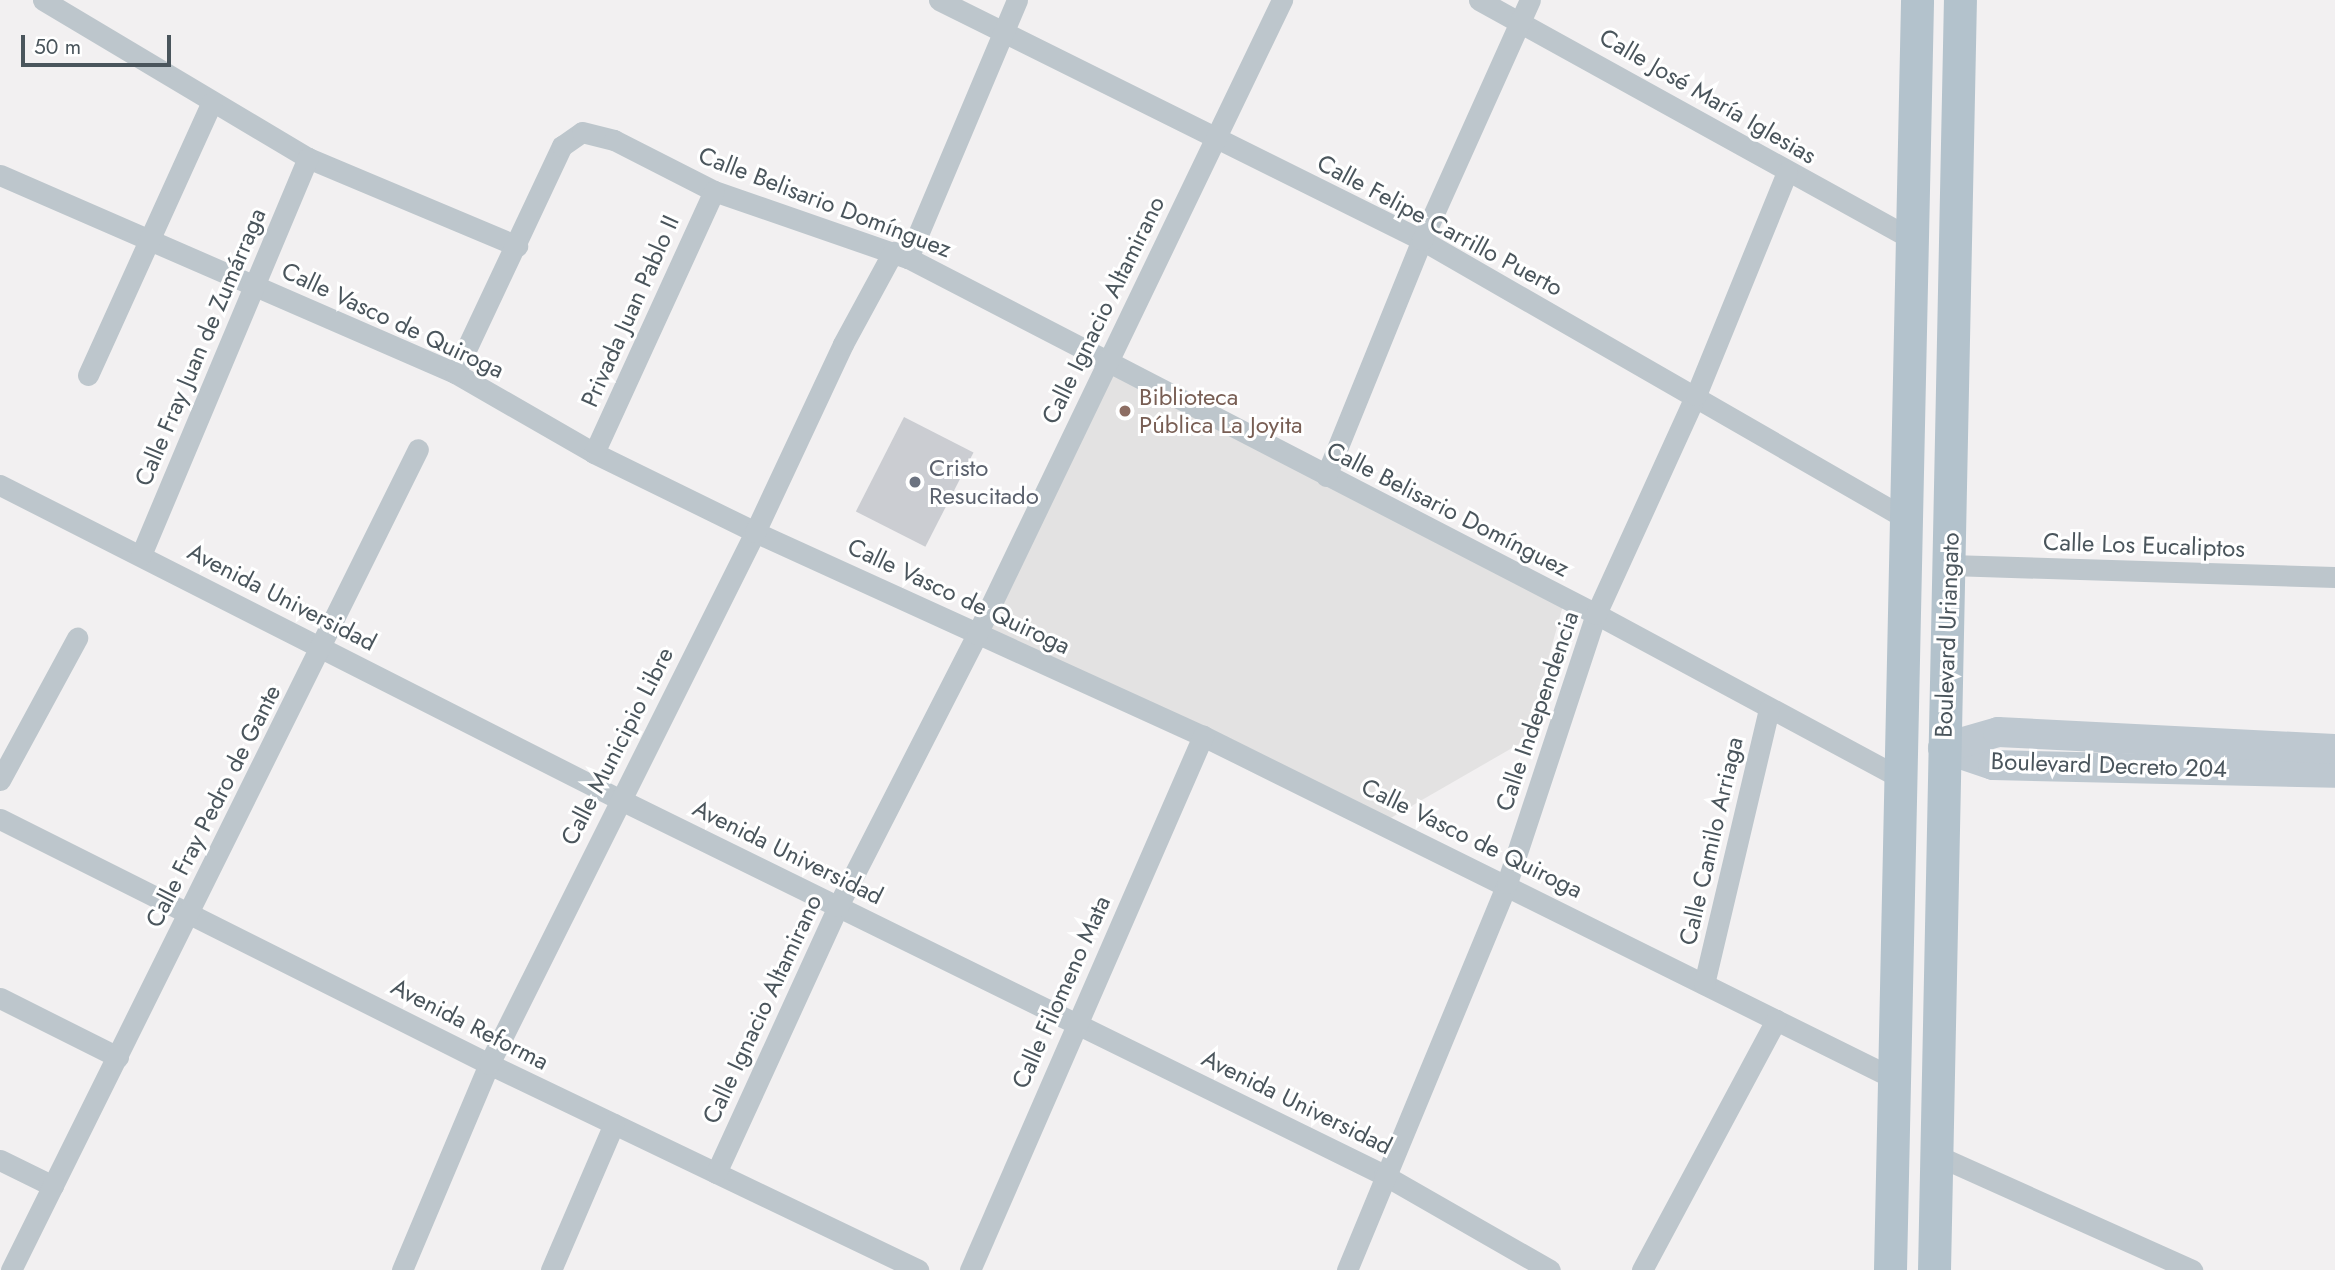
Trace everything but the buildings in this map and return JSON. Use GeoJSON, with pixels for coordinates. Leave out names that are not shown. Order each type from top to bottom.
{"type":"FeatureCollection","features":[{"type":"Feature","properties":{"kind":"main road","name":"Boulevard Uriangato"},"geometry":{"type":"LineString","coordinates":[[1890,1270],[1891,1077],[1903,700],[1917,0]]}},
{"type":"Feature","properties":{"kind":"main road","name":"Boulevard Uriangato"},"geometry":{"type":"LineString","coordinates":[[1934,1270],[1960,0]]}},
{"type":"Feature","properties":{"kind":"main road"},"geometry":{"type":"LineString","coordinates":[[1901,778],[1943,748],[1903,700]]}},
{"type":"Feature","properties":{"kind":"street"},"geometry":{"type":"LineString","coordinates":[[43,0],[308,159],[517,246],[455,373]]}},
{"type":"Feature","properties":{"kind":"street","name":"Calle Felipe Carrillo Puerto"},"geometry":{"type":"LineString","coordinates":[[939,0],[1422,240],[1696,394],[1905,518]]}},
{"type":"Feature","properties":{"kind":"street","name":"Calle Municipio Libre"},"geometry":{"type":"LineString","coordinates":[[402,1270],[489,1064],[755,532],[843,344],[900,255],[1017,0]]}},
{"type":"Feature","properties":{"kind":"street","name":"Calle Ignacio Altamirano"},"geometry":{"type":"LineString","coordinates":[[716,1173],[838,906],[977,634],[1282,0]]}},
{"type":"Feature","properties":{"kind":"street","name":"Calle José María Iglesias"},"geometry":{"type":"LineString","coordinates":[[1479,0],[1522,20],[1787,173],[1911,238]]}},
{"type":"Feature","properties":{"kind":"street"},"geometry":{"type":"LineString","coordinates":[[1326,476],[1422,240],[1530,0]]}},
{"type":"Feature","properties":{"kind":"street"},"geometry":{"type":"LineString","coordinates":[[88,375],[212,102]]}},
{"type":"Feature","properties":{"kind":"street","name":"Calle Belisario Domínguez"},"geometry":{"type":"LineString","coordinates":[[517,246],[562,146],[582,131],[614,140],[714,191],[900,255],[1108,359],[1326,476],[1596,614],[1901,778]]}},
{"type":"Feature","properties":{"kind":"street","name":"Calle Fray Juan de Zumárraga"},"geometry":{"type":"LineString","coordinates":[[141,555],[308,159]]}},
{"type":"Feature","properties":{"kind":"street","name":"Calle Independencia"},"geometry":{"type":"LineString","coordinates":[[1347,1270],[1384,1175],[1507,883],[1596,614],[1696,394],[1787,173]]}},
{"type":"Feature","properties":{"kind":"street","name":"Calle Vasco de Quiroga"},"geometry":{"type":"LineString","coordinates":[[2,181],[149,239],[455,373],[594,453],[755,532],[1203,736],[1507,883],[1891,1077]]}},
{"type":"Feature","properties":{"kind":"street","name":"Privada Juan Pablo II"},"geometry":{"type":"LineString","coordinates":[[594,453],[714,191]]}},
{"type":"Feature","properties":{"kind":"street","name":"Calle Fray Pedro de Gante"},"geometry":{"type":"LineString","coordinates":[[11,1270],[323,646],[418,449]]}},
{"type":"Feature","properties":{"kind":"street","name":"Avenida Universidad"},"geometry":{"type":"LineString","coordinates":[[0,485],[323,646],[620,799],[1384,1175],[1550,1270]]}},
{"type":"Feature","properties":{"kind":"street","name":"Calle Los Eucaliptos"},"geometry":{"type":"LineString","coordinates":[[1950,565],[2335,577]]}},
{"type":"Feature","properties":{"kind":"street"},"geometry":{"type":"LineString","coordinates":[[0,780],[77,638]]}},
{"type":"Feature","properties":{"kind":"street","name":"Calle Camilo Arriaga"},"geometry":{"type":"LineString","coordinates":[[1704,984],[1769,709]]}},
{"type":"Feature","properties":{"kind":"street","name":"Boulevard Decreto 204"},"geometry":{"type":"LineString","coordinates":[[1943,748],[1998,732],[2335,749]]}},
{"type":"Feature","properties":{"kind":"street","name":"Calle Filomeno Mata"},"geometry":{"type":"LineString","coordinates":[[970,1270],[1203,736]]}},
{"type":"Feature","properties":{"kind":"street","name":"Boulevard Decreto 204"},"geometry":{"type":"LineString","coordinates":[[1943,748],[1993,765],[2335,773]]}},
{"type":"Feature","properties":{"kind":"street","name":"Avenida Reforma"},"geometry":{"type":"LineString","coordinates":[[0,819],[190,911],[489,1064],[918,1270]]}},
{"type":"Feature","properties":{"kind":"street"},"geometry":{"type":"LineString","coordinates":[[0,998],[118,1057]]}},
{"type":"Feature","properties":{"kind":"street"},"geometry":{"type":"LineString","coordinates":[[1642,1270],[1776,1020]]}},
{"type":"Feature","properties":{"kind":"street"},"geometry":{"type":"LineString","coordinates":[[551,1270],[614,1124]]}},
{"type":"Feature","properties":{"kind":"street"},"geometry":{"type":"LineString","coordinates":[[1936,1155],[2192,1270]]}},
{"type":"Feature","properties":{"kind":"street"},"geometry":{"type":"LineString","coordinates":[[0,1160],[54,1186]]}},
{"type":"Feature","properties":{"kind":"shaded area"},"geometry":{"type":"Polygon","coordinates":[[[1108,359],[1565,598],[1526,740],[1382,823],[977,634],[1108,359]]]}},
{"type":"Feature","properties":{"kind":"place","name":"Biblioteca Pública La Joyita"},"geometry":{"type":"Point","coordinates":[1125,411]}},
{"type":"Feature","properties":{"kind":"place","name":"Cristo Resucitado"},"geometry":{"type":"Point","coordinates":[915,482]}}]}
